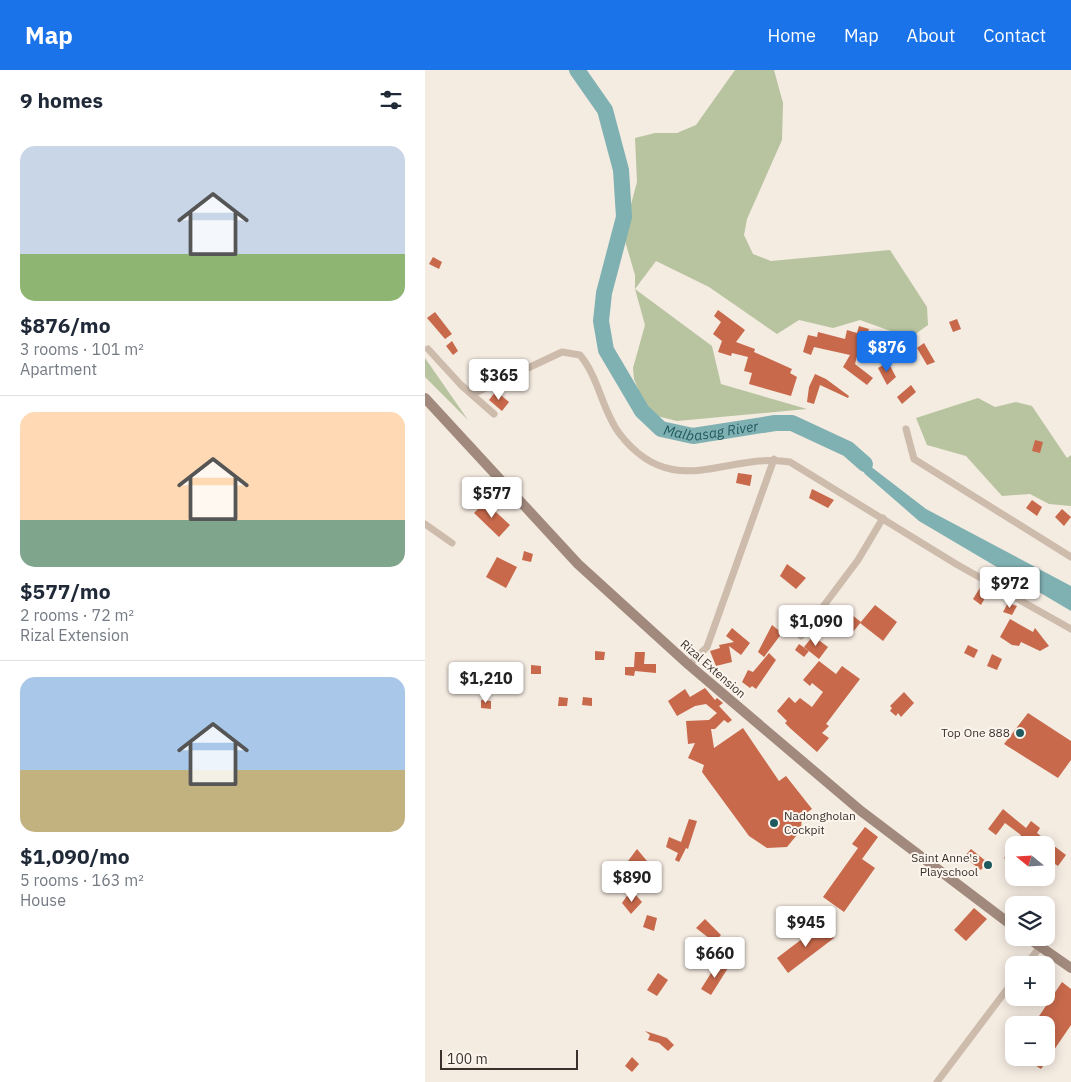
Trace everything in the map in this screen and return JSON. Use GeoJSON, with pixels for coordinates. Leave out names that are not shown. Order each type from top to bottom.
{"type":"FeatureCollection","features":[{"type":"Feature","properties":{"kind":"street"},"geometry":{"type":"LineString","coordinates":[[428,349],[461,385],[494,414]]}},
{"type":"Feature","properties":{"kind":"street"},"geometry":{"type":"LineString","coordinates":[[473,394],[562,352],[580,355],[585,361],[618,432],[629,444],[657,464],[674,469],[693,471],[774,459],[790,462],[956,564],[1071,629]]}},
{"type":"Feature","properties":{"kind":"street","name":"Rizal Extension"},"geometry":{"type":"LineString","coordinates":[[425,398],[578,564],[689,665],[861,811],[1005,920]]}},
{"type":"Feature","properties":{"kind":"street"},"geometry":{"type":"LineString","coordinates":[[906,429],[914,459],[1071,557]]}},
{"type":"Feature","properties":{"kind":"street"},"geometry":{"type":"LineString","coordinates":[[689,665],[707,647],[774,459]]}},
{"type":"Feature","properties":{"kind":"street"},"geometry":{"type":"LineString","coordinates":[[801,636],[858,560],[883,518]]}},
{"type":"Feature","properties":{"kind":"street"},"geometry":{"type":"LineString","coordinates":[[425,524],[452,543]]}},
{"type":"Feature","properties":{"kind":"street"},"geometry":{"type":"LineString","coordinates":[[1033,956],[1040,947],[1071,968]]}},
{"type":"Feature","properties":{"kind":"street"},"geometry":{"type":"LineString","coordinates":[[937,1082],[1005,992]]}},
{"type":"Feature","properties":{"kind":"green space"},"geometry":{"type":"Polygon","coordinates":[[[735,70],[774,70],[783,103],[782,140],[747,219],[744,235],[753,254],[771,261],[890,250],[927,307],[928,325],[910,338],[860,320],[833,328],[799,320],[777,334],[709,287],[656,261],[635,289],[635,275],[623,234],[637,182],[635,138],[655,133],[677,133],[696,125],[735,70]]]}},
{"type":"Feature","properties":{"kind":"green space"},"geometry":{"type":"Polygon","coordinates":[[[635,289],[712,346],[721,384],[807,409],[677,421],[657,416],[642,399],[634,379],[633,368],[645,325],[635,289]]]}},
{"type":"Feature","properties":{"kind":"green space"},"geometry":{"type":"Polygon","coordinates":[[[425,358],[468,420],[425,377],[425,358]]]}},
{"type":"Feature","properties":{"kind":"green space"},"geometry":{"type":"Polygon","coordinates":[[[978,398],[995,407],[1016,402],[1032,406],[1067,458],[1071,455],[1071,506],[1049,504],[1030,494],[1002,496],[966,456],[927,445],[916,418],[978,398]]]}},
{"type":"Feature","properties":{"kind":"water"},"geometry":{"type":"Polygon","coordinates":[[[848,449],[926,509],[1071,586],[1071,611],[919,521],[865,474],[848,449]]]}},
{"type":"Feature","properties":{"kind":"building"},"geometry":{"type":"Polygon","coordinates":[[[433,257],[442,262],[439,269],[429,264],[433,257]]]}},
{"type":"Feature","properties":{"kind":"building"},"geometry":{"type":"Polygon","coordinates":[[[718,310],[745,330],[736,342],[755,349],[754,352],[792,369],[790,373],[797,377],[791,396],[749,384],[752,373],[744,371],[748,357],[732,353],[731,356],[718,352],[722,341],[713,334],[721,322],[714,316],[718,310]]]}},
{"type":"Feature","properties":{"kind":"building"},"geometry":{"type":"Polygon","coordinates":[[[435,312],[452,334],[445,339],[427,318],[435,312]]]}},
{"type":"Feature","properties":{"kind":"building"},"geometry":{"type":"Polygon","coordinates":[[[957,319],[961,329],[953,332],[949,322],[957,319]]]}},
{"type":"Feature","properties":{"kind":"building"},"geometry":{"type":"Polygon","coordinates":[[[859,326],[869,329],[863,346],[860,345],[855,364],[873,378],[867,385],[843,367],[850,355],[814,347],[811,355],[803,352],[808,335],[817,337],[818,332],[845,339],[847,330],[857,333],[859,326]]]}},
{"type":"Feature","properties":{"kind":"building"},"geometry":{"type":"Polygon","coordinates":[[[452,341],[458,351],[453,355],[446,346],[452,341]]]}},
{"type":"Feature","properties":{"kind":"building"},"geometry":{"type":"Polygon","coordinates":[[[924,343],[935,362],[927,365],[917,348],[924,343]]]}},
{"type":"Feature","properties":{"kind":"building"},"geometry":{"type":"Polygon","coordinates":[[[888,362],[896,377],[887,385],[878,368],[888,362]]]}},
{"type":"Feature","properties":{"kind":"building"},"geometry":{"type":"Polygon","coordinates":[[[815,374],[826,379],[849,396],[848,398],[820,385],[814,404],[807,402],[809,387],[815,374]]]}},
{"type":"Feature","properties":{"kind":"building"},"geometry":{"type":"Polygon","coordinates":[[[911,385],[916,392],[902,404],[897,397],[911,385]]]}},
{"type":"Feature","properties":{"kind":"building"},"geometry":{"type":"Polygon","coordinates":[[[496,391],[509,402],[502,411],[489,400],[496,391]]]}},
{"type":"Feature","properties":{"kind":"building"},"geometry":{"type":"Polygon","coordinates":[[[1035,440],[1043,442],[1040,453],[1032,451],[1035,440]]]}},
{"type":"Feature","properties":{"kind":"building"},"geometry":{"type":"Polygon","coordinates":[[[738,473],[752,475],[750,486],[736,483],[738,473]]]}},
{"type":"Feature","properties":{"kind":"building"},"geometry":{"type":"Polygon","coordinates":[[[812,489],[834,500],[828,508],[809,498],[812,489]]]}},
{"type":"Feature","properties":{"kind":"building"},"geometry":{"type":"Polygon","coordinates":[[[1032,500],[1042,507],[1037,516],[1026,508],[1032,500]]]}},
{"type":"Feature","properties":{"kind":"building"},"geometry":{"type":"Polygon","coordinates":[[[485,502],[510,525],[499,537],[474,513],[485,502]]]}},
{"type":"Feature","properties":{"kind":"building"},"geometry":{"type":"Polygon","coordinates":[[[1062,509],[1071,517],[1064,526],[1055,517],[1062,509]]]}},
{"type":"Feature","properties":{"kind":"building"},"geometry":{"type":"Polygon","coordinates":[[[524,551],[533,554],[531,562],[522,560],[524,551]]]}},
{"type":"Feature","properties":{"kind":"building"},"geometry":{"type":"Polygon","coordinates":[[[497,557],[517,567],[506,588],[486,577],[497,557]]]}},
{"type":"Feature","properties":{"kind":"building"},"geometry":{"type":"Polygon","coordinates":[[[787,564],[806,578],[796,589],[780,576],[787,564]]]}},
{"type":"Feature","properties":{"kind":"building"},"geometry":{"type":"Polygon","coordinates":[[[981,586],[989,591],[981,605],[973,599],[981,586]]]}},
{"type":"Feature","properties":{"kind":"building"},"geometry":{"type":"Polygon","coordinates":[[[1008,603],[1017,606],[1012,615],[1003,612],[1008,603]]]}},
{"type":"Feature","properties":{"kind":"building"},"geometry":{"type":"Polygon","coordinates":[[[875,605],[897,622],[883,641],[860,623],[875,605]]]}},
{"type":"Feature","properties":{"kind":"building"},"geometry":{"type":"Polygon","coordinates":[[[842,607],[861,622],[849,637],[832,623],[842,607]]]}},
{"type":"Feature","properties":{"kind":"building"},"geometry":{"type":"Polygon","coordinates":[[[1010,619],[1033,632],[1035,628],[1049,646],[1040,651],[1021,642],[1019,646],[1012,645],[1000,637],[1010,619]]]}},
{"type":"Feature","properties":{"kind":"building"},"geometry":{"type":"Polygon","coordinates":[[[772,625],[782,633],[764,657],[758,652],[772,625]]]}},
{"type":"Feature","properties":{"kind":"building"},"geometry":{"type":"Polygon","coordinates":[[[732,628],[750,643],[741,655],[729,646],[732,662],[716,666],[710,651],[720,648],[719,645],[734,642],[726,636],[732,628]]]}},
{"type":"Feature","properties":{"kind":"building"},"geometry":{"type":"Polygon","coordinates":[[[813,636],[828,647],[819,659],[804,647],[813,636]]]}},
{"type":"Feature","properties":{"kind":"building"},"geometry":{"type":"Polygon","coordinates":[[[799,644],[809,651],[804,657],[795,650],[799,644]]]}},
{"type":"Feature","properties":{"kind":"building"},"geometry":{"type":"Polygon","coordinates":[[[968,645],[978,650],[974,658],[964,653],[968,645]]]}},
{"type":"Feature","properties":{"kind":"building"},"geometry":{"type":"Polygon","coordinates":[[[595,651],[605,652],[604,660],[595,660],[595,651]]]}},
{"type":"Feature","properties":{"kind":"building"},"geometry":{"type":"Polygon","coordinates":[[[635,652],[645,652],[644,664],[656,664],[656,673],[635,671],[634,676],[625,675],[625,667],[634,667],[635,652]]]}},
{"type":"Feature","properties":{"kind":"building"},"geometry":{"type":"Polygon","coordinates":[[[769,653],[776,660],[756,689],[752,686],[750,688],[742,682],[748,670],[753,672],[769,653]]]}},
{"type":"Feature","properties":{"kind":"building"},"geometry":{"type":"Polygon","coordinates":[[[992,654],[1002,659],[997,670],[987,666],[992,654]]]}},
{"type":"Feature","properties":{"kind":"building"},"geometry":{"type":"Polygon","coordinates":[[[819,661],[836,674],[842,666],[860,679],[826,724],[829,726],[822,733],[829,738],[817,752],[785,723],[787,721],[777,711],[789,697],[795,703],[800,698],[812,707],[823,692],[812,683],[810,686],[803,680],[819,661]]]}},
{"type":"Feature","properties":{"kind":"building"},"geometry":{"type":"Polygon","coordinates":[[[531,665],[541,666],[541,674],[531,674],[531,665]]]}},
{"type":"Feature","properties":{"kind":"building"},"geometry":{"type":"Polygon","coordinates":[[[705,688],[715,700],[717,698],[723,703],[719,706],[732,720],[728,723],[724,720],[715,729],[711,729],[714,748],[743,728],[779,781],[786,776],[812,809],[802,816],[801,830],[787,847],[767,848],[749,836],[702,772],[704,765],[688,758],[695,743],[688,744],[686,721],[709,720],[717,713],[706,704],[695,706],[677,716],[668,701],[685,689],[690,697],[705,688]]]}},
{"type":"Feature","properties":{"kind":"building"},"geometry":{"type":"Polygon","coordinates":[[[904,692],[914,703],[901,717],[898,713],[896,716],[890,711],[892,708],[890,706],[904,692]]]}},
{"type":"Feature","properties":{"kind":"building"},"geometry":{"type":"Polygon","coordinates":[[[559,697],[568,698],[567,706],[558,706],[559,697]]]}},
{"type":"Feature","properties":{"kind":"building"},"geometry":{"type":"Polygon","coordinates":[[[583,697],[592,698],[592,706],[582,705],[583,697]]]}},
{"type":"Feature","properties":{"kind":"building"},"geometry":{"type":"Polygon","coordinates":[[[481,700],[491,701],[491,709],[481,708],[481,700]]]}},
{"type":"Feature","properties":{"kind":"building"},"geometry":{"type":"Polygon","coordinates":[[[1028,713],[1071,741],[1071,760],[1058,778],[1004,744],[1028,713]]]}},
{"type":"Feature","properties":{"kind":"building"},"geometry":{"type":"Polygon","coordinates":[[[1003,809],[1026,828],[1031,821],[1040,828],[1037,833],[1041,836],[1020,836],[1005,823],[996,835],[988,829],[1003,809]]]}},
{"type":"Feature","properties":{"kind":"building"},"geometry":{"type":"Polygon","coordinates":[[[689,819],[697,821],[688,849],[686,848],[679,862],[675,860],[678,853],[666,847],[669,837],[681,842],[689,819]]]}},
{"type":"Feature","properties":{"kind":"building"},"geometry":{"type":"Polygon","coordinates":[[[865,827],[878,837],[862,859],[875,868],[844,912],[823,897],[858,848],[852,844],[865,827]]]}},
{"type":"Feature","properties":{"kind":"building"},"geometry":{"type":"Polygon","coordinates":[[[1055,847],[1066,855],[1058,866],[1055,864],[1055,847]]]}},
{"type":"Feature","properties":{"kind":"building"},"geometry":{"type":"Polygon","coordinates":[[[637,849],[652,867],[642,875],[637,869],[633,873],[625,865],[637,849]]]}},
{"type":"Feature","properties":{"kind":"building"},"geometry":{"type":"Polygon","coordinates":[[[971,849],[987,862],[981,870],[964,857],[971,849]]]}},
{"type":"Feature","properties":{"kind":"building"},"geometry":{"type":"Polygon","coordinates":[[[629,893],[632,897],[635,894],[642,902],[631,914],[622,903],[629,893]]]}},
{"type":"Feature","properties":{"kind":"building"},"geometry":{"type":"Polygon","coordinates":[[[974,908],[987,919],[966,941],[954,930],[974,908]]]}},
{"type":"Feature","properties":{"kind":"building"},"geometry":{"type":"Polygon","coordinates":[[[647,915],[657,918],[654,931],[643,927],[647,915]]]}},
{"type":"Feature","properties":{"kind":"building"},"geometry":{"type":"Polygon","coordinates":[[[705,919],[721,935],[714,942],[696,928],[705,919]]]}},
{"type":"Feature","properties":{"kind":"building"},"geometry":{"type":"Polygon","coordinates":[[[823,923],[834,938],[788,973],[777,958],[823,923]]]}},
{"type":"Feature","properties":{"kind":"building"},"geometry":{"type":"Polygon","coordinates":[[[718,962],[728,968],[711,995],[701,989],[718,962]]]}},
{"type":"Feature","properties":{"kind":"building"},"geometry":{"type":"Polygon","coordinates":[[[658,973],[668,980],[657,996],[647,990],[658,973]]]}},
{"type":"Feature","properties":{"kind":"building"},"geometry":{"type":"Polygon","coordinates":[[[1062,982],[1071,989],[1071,1025],[1055,1048],[1055,1016],[1039,1016],[1046,1006],[1055,1006],[1055,992],[1062,982]]]}},
{"type":"Feature","properties":{"kind":"building"},"geometry":{"type":"Polygon","coordinates":[[[645,1031],[667,1038],[674,1045],[668,1051],[659,1043],[648,1040],[650,1035],[645,1031]]]}},
{"type":"Feature","properties":{"kind":"building"},"geometry":{"type":"Polygon","coordinates":[[[632,1057],[639,1064],[632,1072],[625,1066],[632,1057]]]}},
{"type":"Feature","properties":{"kind":"waterway","name":"Malbasag River"},"geometry":{"type":"LineString","coordinates":[[577,70],[605,110],[621,170],[624,217],[604,293],[601,321],[606,350],[642,411],[661,429],[693,436],[775,423],[792,423],[848,449],[865,464]]}},
{"type":"Feature","properties":{"kind":"place","name":"Top One 888"},"geometry":{"type":"Point","coordinates":[1020,733]}},
{"type":"Feature","properties":{"kind":"place","name":"Nadongholan Cockpit"},"geometry":{"type":"Point","coordinates":[774,823]}},
{"type":"Feature","properties":{"kind":"place","name":"Saint Anne's Playschool"},"geometry":{"type":"Point","coordinates":[988,865]}}]}
